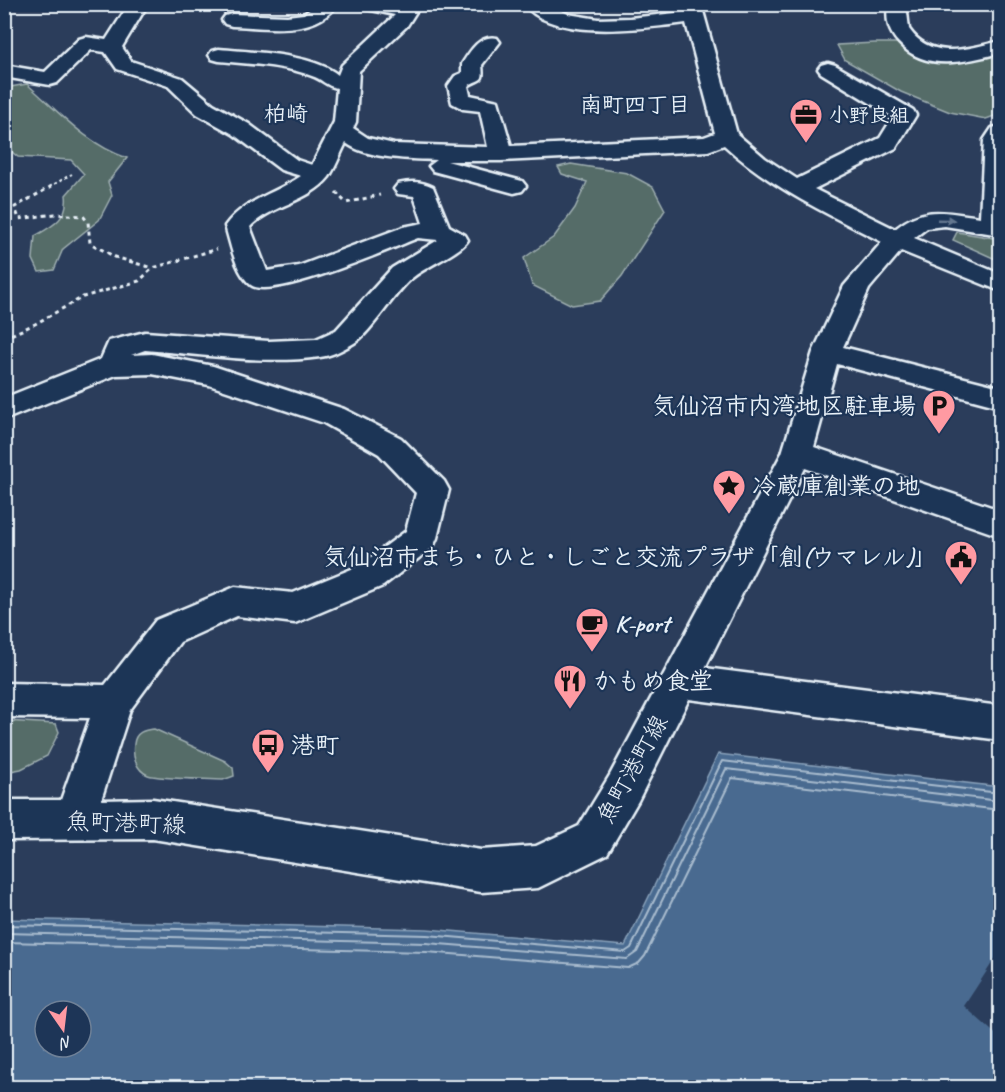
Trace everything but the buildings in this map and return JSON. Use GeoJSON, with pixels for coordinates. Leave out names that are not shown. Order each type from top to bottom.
{"type":"FeatureCollection","features":[{"type":"Feature","properties":{"kind":"street"},"geometry":{"type":"LineString","coordinates":[[112,47],[139,4]]}},
{"type":"Feature","properties":{"kind":"street"},"geometry":{"type":"LineString","coordinates":[[232,20],[287,22],[310,19],[329,4]]}},
{"type":"Feature","properties":{"kind":"street"},"geometry":{"type":"LineString","coordinates":[[113,365],[119,348],[145,341],[269,350],[320,348],[346,336],[401,274],[423,258],[456,240],[429,228],[412,232],[304,273],[261,280],[254,270],[237,226],[250,213],[291,194],[319,174],[345,122],[349,69],[400,22],[408,8],[369,4]]}},
{"type":"Feature","properties":{"kind":"street"},"geometry":{"type":"LineString","coordinates":[[533,4],[567,20],[590,23],[641,23],[692,10],[727,136],[757,163],[796,189],[897,240],[1000,283]]}},
{"type":"Feature","properties":{"kind":"street"},"geometry":{"type":"LineString","coordinates":[[897,4],[895,23],[900,33],[918,51],[934,57],[958,56],[1000,47]]}},
{"type":"Feature","properties":{"kind":"street"},"geometry":{"type":"LineString","coordinates":[[490,42],[472,64],[473,77],[462,80],[458,86],[460,98],[471,104],[490,106],[501,154]]}},
{"type":"Feature","properties":{"kind":"street"},"geometry":{"type":"LineString","coordinates":[[4,71],[50,79],[86,43],[112,47],[124,64],[175,82],[205,109],[242,129],[289,165],[319,174]]}},
{"type":"Feature","properties":{"kind":"street"},"geometry":{"type":"LineString","coordinates":[[219,55],[279,61],[322,72],[333,81],[348,83]]}},
{"type":"Feature","properties":{"kind":"street"},"geometry":{"type":"LineString","coordinates":[[796,189],[888,143],[905,115],[828,69]]}},
{"type":"Feature","properties":{"kind":"street"},"geometry":{"type":"LineString","coordinates":[[341,129],[360,143],[402,152],[471,155],[708,144],[727,136]]}},
{"type":"Feature","properties":{"kind":"street"},"geometry":{"type":"LineString","coordinates":[[996,227],[996,140],[1000,133]]}},
{"type":"Feature","properties":{"kind":"street"},"geometry":{"type":"LineString","coordinates":[[402,152],[412,158],[514,186]]}},
{"type":"Feature","properties":{"kind":"street"},"geometry":{"type":"LineString","coordinates":[[406,189],[417,188],[425,192],[438,231]]}},
{"type":"Feature","properties":{"kind":"street","name":"魚町港町線"},"geometry":{"type":"LineString","coordinates":[[4,820],[153,819],[481,871],[538,867],[593,840],[624,788],[797,453],[827,352],[857,286],[897,240],[920,221],[945,219],[996,227]]}},
{"type":"Feature","properties":{"kind":"street"},"geometry":{"type":"LineString","coordinates":[[827,352],[1000,397]]}},
{"type":"Feature","properties":{"kind":"street"},"geometry":{"type":"LineString","coordinates":[[4,410],[113,365],[152,364],[213,376],[334,416],[390,446],[433,490],[421,538],[371,576],[295,608],[236,601],[168,631],[114,702],[74,820]]}},
{"type":"Feature","properties":{"kind":"street"},"geometry":{"type":"LineString","coordinates":[[797,453],[1000,523]]}},
{"type":"Feature","properties":{"kind":"street"},"geometry":{"type":"LineString","coordinates":[[679,681],[1000,723]]}},
{"type":"Feature","properties":{"kind":"street"},"geometry":{"type":"LineString","coordinates":[[4,700],[114,702]]}},
{"type":"Feature","properties":{"kind":"path"},"geometry":{"type":"LineString","coordinates":[[72,174],[15,207],[19,219],[58,213],[82,215],[87,220],[90,243],[115,257],[153,268]]}},
{"type":"Feature","properties":{"kind":"path"},"geometry":{"type":"LineString","coordinates":[[319,174],[346,203],[406,189]]}},
{"type":"Feature","properties":{"kind":"path"},"geometry":{"type":"LineString","coordinates":[[4,338],[35,324],[83,297],[139,281],[153,268],[243,241]]}},
{"type":"Feature","properties":{"kind":"green space"},"geometry":{"type":"Polygon","coordinates":[[[916,43],[934,55],[1000,48],[1000,114],[986,119],[950,112],[901,92],[845,60],[837,45],[916,43]]]}},
{"type":"Feature","properties":{"kind":"green space"},"geometry":{"type":"Polygon","coordinates":[[[27,84],[86,136],[112,152],[127,158],[108,182],[112,195],[99,220],[63,249],[54,270],[39,272],[33,259],[35,236],[48,229],[62,215],[65,210],[66,195],[84,174],[71,160],[18,157],[12,152],[8,143],[5,144],[5,88],[27,84]]]}},
{"type":"Feature","properties":{"kind":"green space"},"geometry":{"type":"Polygon","coordinates":[[[571,164],[627,173],[653,187],[665,210],[622,276],[600,301],[572,305],[532,285],[524,258],[554,237],[575,208],[587,182],[562,174],[558,167],[571,164]]]}},
{"type":"Feature","properties":{"kind":"green space"},"geometry":{"type":"Polygon","coordinates":[[[957,232],[1000,239],[1000,261],[953,240],[957,232]]]}},
{"type":"Feature","properties":{"kind":"green space"},"geometry":{"type":"Polygon","coordinates":[[[5,721],[56,724],[59,732],[47,756],[21,769],[5,772],[5,721]]]}},
{"type":"Feature","properties":{"kind":"green space"},"geometry":{"type":"Polygon","coordinates":[[[154,729],[225,761],[233,768],[234,776],[223,780],[184,779],[144,773],[134,758],[135,740],[141,732],[154,729]]]}},
{"type":"Feature","properties":{"kind":"water"},"geometry":{"type":"Polygon","coordinates":[[[718,754],[1000,787],[1000,1087],[5,1088],[5,919],[427,929],[625,946],[718,754]]]}},
{"type":"Feature","properties":{"kind":"pier"},"geometry":{"type":"Polygon","coordinates":[[[1000,951],[1000,1038],[964,1006],[1000,951]]]}},
{"type":"Feature","properties":{"kind":"place","name":"小野良組"},"geometry":{"type":"Point","coordinates":[806,144]}},
{"type":"Feature","properties":{"kind":"place","name":"気仙沼市内湾地区駐車場"},"geometry":{"type":"Point","coordinates":[939,435]}},
{"type":"Feature","properties":{"kind":"place","name":"冷蔵庫創業の地"},"geometry":{"type":"Point","coordinates":[729,515]}},
{"type":"Feature","properties":{"kind":"place","name":"気仙沼市まち・ひと・しごと交流プラザ「創(ウマレル)」"},"geometry":{"type":"Point","coordinates":[961,586]}},
{"type":"Feature","properties":{"kind":"place","name":"K-port"},"geometry":{"type":"Point","coordinates":[592,653]}},
{"type":"Feature","properties":{"kind":"place","name":"かもめ食堂"},"geometry":{"type":"Point","coordinates":[570,710]}},
{"type":"Feature","properties":{"kind":"place","name":"港町"},"geometry":{"type":"Point","coordinates":[268,774]}},
{"type":"Feature","properties":{"kind":"district","name":"南町四丁目"},"geometry":{"type":"Point","coordinates":[635,105]}},
{"type":"Feature","properties":{"kind":"district","name":"柏崎"},"geometry":{"type":"Point","coordinates":[286,114]}}]}
